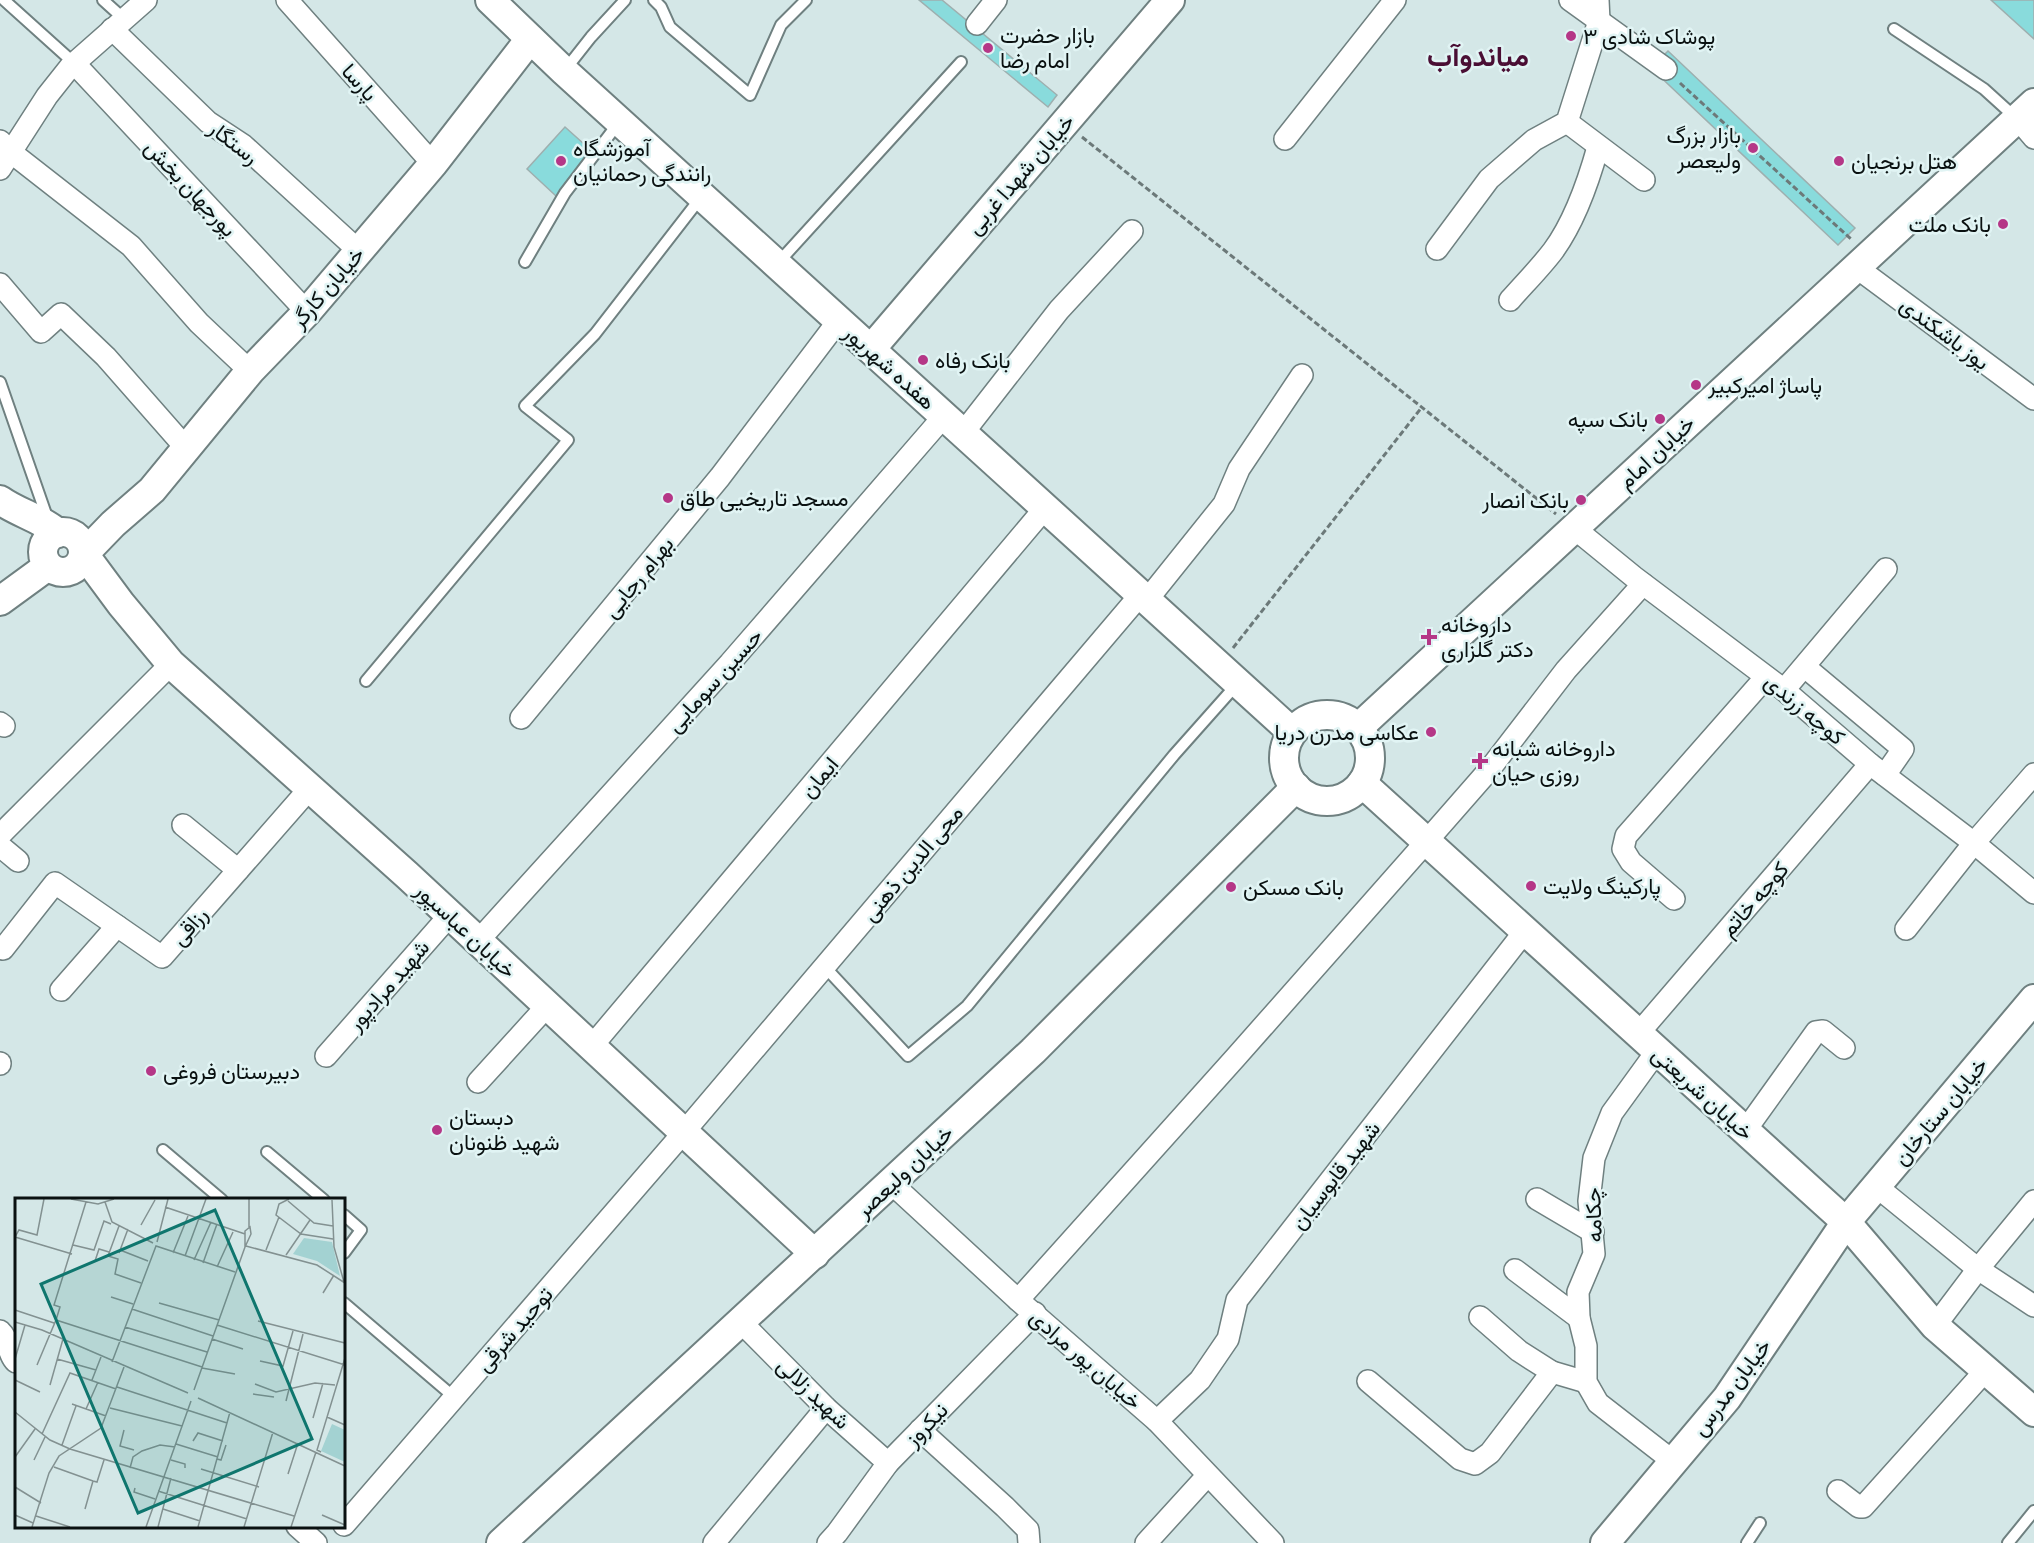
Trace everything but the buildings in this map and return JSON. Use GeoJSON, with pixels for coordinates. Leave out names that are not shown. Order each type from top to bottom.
{"type":"FeatureCollection","features":[{"type":"Feature","properties":{"kind":"main road","name":"هفده شهریور"},"geometry":{"type":"LineString","coordinates":[[490,0],[564,71],[1292,732]]}},
{"type":"Feature","properties":{"kind":"main road","name":"خیابان شهدا غربی"},"geometry":{"type":"LineString","coordinates":[[871,349],[1170,0]]}},
{"type":"Feature","properties":{"kind":"main road","name":"خیابان کارگر"},"geometry":{"type":"LineString","coordinates":[[58,548],[113,524],[152,490],[250,371],[307,312],[433,164],[530,39]]}},
{"type":"Feature","properties":{"kind":"main road","name":"خیابان امام"},"geometry":{"type":"LineString","coordinates":[[1358,728],[1862,261],[2028,120]]}},
{"type":"Feature","properties":{"kind":"main road","name":"خیابان عباسپور"},"geometry":{"type":"LineString","coordinates":[[4,503],[121,604],[171,664],[450,915],[815,1254]]}},
{"type":"Feature","properties":{"kind":"main road"},"geometry":{"type":"LineString","coordinates":[[0,601],[58,548]]}},
{"type":"Feature","properties":{"kind":"main road"},"geometry":{"type":"LineString","coordinates":[[1332,714],[1346,719],[1358,728],[1369,748],[1370,761],[1368,772],[1362,783],[1351,794],[1337,800],[1322,801],[1296,788],[1287,772],[1284,754],[1292,732],[1303,721],[1317,715],[1332,714]]}},
{"type":"Feature","properties":{"kind":"main road","name":"خیابان شریعتی"},"geometry":{"type":"LineString","coordinates":[[1362,783],[1846,1222],[1935,1326],[2034,1412]]}},
{"type":"Feature","properties":{"kind":"main road","name":"خیابان ولیعصر"},"geometry":{"type":"LineString","coordinates":[[501,1543],[1033,1051],[1296,788]]}},
{"type":"Feature","properties":{"kind":"main road","name":"خیابان ستارخان"},"geometry":{"type":"LineString","coordinates":[[1846,1222],[2034,999]]}},
{"type":"Feature","properties":{"kind":"main road","name":"خیابان مدرس"},"geometry":{"type":"LineString","coordinates":[[1605,1543],[1727,1398],[1846,1222]]}},
{"type":"Feature","properties":{"kind":"street"},"geometry":{"type":"LineString","coordinates":[[146,0],[74,63],[4,154],[131,246],[199,323],[250,371]]}},
{"type":"Feature","properties":{"kind":"street","name":"پارسا"},"geometry":{"type":"LineString","coordinates":[[287,0],[433,164]]}},
{"type":"Feature","properties":{"kind":"street"},"geometry":{"type":"LineString","coordinates":[[977,24],[996,0]]}},
{"type":"Feature","properties":{"kind":"street"},"geometry":{"type":"LineString","coordinates":[[1285,139],[1395,0]]}},
{"type":"Feature","properties":{"kind":"street"},"geometry":{"type":"LineString","coordinates":[[1570,0],[1666,69]]}},
{"type":"Feature","properties":{"kind":"street"},"geometry":{"type":"LineString","coordinates":[[1437,249],[1489,179],[1534,141],[1567,122],[1599,21],[1598,0]]}},
{"type":"Feature","properties":{"kind":"street","name":"رستگار"},"geometry":{"type":"LineString","coordinates":[[118,24],[208,122],[243,145],[359,251]]}},
{"type":"Feature","properties":{"kind":"street","name":"پورجهان بخش"},"geometry":{"type":"LineString","coordinates":[[74,63],[307,312]]}},
{"type":"Feature","properties":{"kind":"street"},"geometry":{"type":"LineString","coordinates":[[1567,122],[1644,180]]}},
{"type":"Feature","properties":{"kind":"street"},"geometry":{"type":"LineString","coordinates":[[1510,300],[1554,250],[1577,208],[1590,176],[1598,147]]}},
{"type":"Feature","properties":{"kind":"street","name":"حسین سومایی"},"geometry":{"type":"LineString","coordinates":[[478,941],[730,663],[1132,231]]}},
{"type":"Feature","properties":{"kind":"street","name":"یوز باشکندی"},"geometry":{"type":"LineString","coordinates":[[1862,261],[2034,399]]}},
{"type":"Feature","properties":{"kind":"street"},"geometry":{"type":"LineString","coordinates":[[0,284],[41,332],[61,314],[106,357],[186,448]]}},
{"type":"Feature","properties":{"kind":"street","name":"بهرام رجایی"},"geometry":{"type":"LineString","coordinates":[[521,718],[720,477],[839,320]]}},
{"type":"Feature","properties":{"kind":"street","name":"محی الدین ذهنی"},"geometry":{"type":"LineString","coordinates":[[684,1132],[824,966],[1224,504],[1239,469],[1302,375]]}},
{"type":"Feature","properties":{"kind":"street","name":"ایمان"},"geometry":{"type":"LineString","coordinates":[[592,1046],[1046,508]]}},
{"type":"Feature","properties":{"kind":"street","name":"کوچه زرندی"},"geometry":{"type":"LineString","coordinates":[[1574,528],[1643,584],[1784,690],[1877,769],[1974,843],[2034,893]]}},
{"type":"Feature","properties":{"kind":"street"},"geometry":{"type":"LineString","coordinates":[[1784,690],[1886,569]]}},
{"type":"Feature","properties":{"kind":"street"},"geometry":{"type":"LineString","coordinates":[[1018,1300],[1489,770],[1566,670],[1643,584]]}},
{"type":"Feature","properties":{"kind":"street"},"geometry":{"type":"LineString","coordinates":[[0,835],[171,664]]}},
{"type":"Feature","properties":{"kind":"street","name":"کوچه خاتم"},"geometry":{"type":"LineString","coordinates":[[1647,1042],[1877,769],[1903,749],[1805,667]]}},
{"type":"Feature","properties":{"kind":"street"},"geometry":{"type":"LineString","coordinates":[[1674,899],[1631,862],[1623,849],[1626,836],[1766,677]]}},
{"type":"Feature","properties":{"kind":"street"},"geometry":{"type":"LineString","coordinates":[[1906,928],[1974,843],[2034,774]]}},
{"type":"Feature","properties":{"kind":"street","name":"رزاقی"},"geometry":{"type":"LineString","coordinates":[[1,948],[55,883],[162,957],[310,788]]}},
{"type":"Feature","properties":{"kind":"street"},"geometry":{"type":"LineString","coordinates":[[183,825],[238,870]]}},
{"type":"Feature","properties":{"kind":"street"},"geometry":{"type":"LineString","coordinates":[[0,846],[18,861]]}},
{"type":"Feature","properties":{"kind":"street","name":"شهید مرادپور"},"geometry":{"type":"LineString","coordinates":[[326,1056],[450,915]]}},
{"type":"Feature","properties":{"kind":"street"},"geometry":{"type":"LineString","coordinates":[[61,990],[117,926]]}},
{"type":"Feature","properties":{"kind":"street","name":"شهید قابوسیان"},"geometry":{"type":"LineString","coordinates":[[1156,1421],[1200,1380],[1228,1339],[1237,1300],[1525,932]]}},
{"type":"Feature","properties":{"kind":"street"},"geometry":{"type":"LineString","coordinates":[[478,1082],[548,1005]]}},
{"type":"Feature","properties":{"kind":"street"},"geometry":{"type":"LineString","coordinates":[[1745,1131],[1816,1032],[1823,1031],[1844,1048]]}},
{"type":"Feature","properties":{"kind":"street","name":"چکامه"},"geometry":{"type":"LineString","coordinates":[[1586,1382],[1586,1346],[1579,1318],[1578,1292],[1594,1254],[1589,1201],[1594,1158],[1612,1113],[1647,1042]]}},
{"type":"Feature","properties":{"kind":"street","name":"توحید شرقی"},"geometry":{"type":"LineString","coordinates":[[345,1524],[684,1132]]}},
{"type":"Feature","properties":{"kind":"street","name":"خیابان پور مرادی"},"geometry":{"type":"LineString","coordinates":[[891,1184],[1018,1300],[1156,1421],[1273,1543]]}},
{"type":"Feature","properties":{"kind":"street"},"geometry":{"type":"LineString","coordinates":[[1876,1186],[1978,1269],[2034,1306]]}},
{"type":"Feature","properties":{"kind":"street"},"geometry":{"type":"LineString","coordinates":[[1537,1199],[1593,1232]]}},
{"type":"Feature","properties":{"kind":"street"},"geometry":{"type":"LineString","coordinates":[[1935,1326],[1978,1269],[2034,1202]]}},
{"type":"Feature","properties":{"kind":"street"},"geometry":{"type":"LineString","coordinates":[[1515,1270],[1579,1318]]}},
{"type":"Feature","properties":{"kind":"street","name":"نیکروز"},"geometry":{"type":"LineString","coordinates":[[836,1540],[888,1463],[1035,1313]]}},
{"type":"Feature","properties":{"kind":"street"},"geometry":{"type":"LineString","coordinates":[[1480,1317],[1519,1351],[1552,1372],[1586,1382],[1598,1403],[1674,1462]]}},
{"type":"Feature","properties":{"kind":"street","name":"شهید زلالی"},"geometry":{"type":"LineString","coordinates":[[741,1322],[826,1408],[888,1463]]}},
{"type":"Feature","properties":{"kind":"street"},"geometry":{"type":"LineString","coordinates":[[0,1331],[6,1337],[15,1361]]}},
{"type":"Feature","properties":{"kind":"street"},"geometry":{"type":"LineString","coordinates":[[1838,1491],[1859,1507],[1863,1507],[1985,1371]]}},
{"type":"Feature","properties":{"kind":"street"},"geometry":{"type":"LineString","coordinates":[[1368,1381],[1460,1459],[1475,1464],[1490,1453],[1552,1372]]}},
{"type":"Feature","properties":{"kind":"street"},"geometry":{"type":"LineString","coordinates":[[714,1543],[826,1408]]}},
{"type":"Feature","properties":{"kind":"street"},"geometry":{"type":"LineString","coordinates":[[920,1430],[1028,1530],[1029,1543]]}},
{"type":"Feature","properties":{"kind":"street"},"geometry":{"type":"LineString","coordinates":[[1146,1543],[1207,1476]]}},
{"type":"Feature","properties":{"kind":"street"},"geometry":{"type":"LineString","coordinates":[[298,1528],[316,1543]]}},
{"type":"Feature","properties":{"kind":"street","name":"توحید شرقی"},"geometry":{"type":"LineString","coordinates":[[328,1543],[341,1528]]}},
{"type":"Feature","properties":{"kind":"lane"},"geometry":{"type":"LineString","coordinates":[[4,0],[74,63]]}},
{"type":"Feature","properties":{"kind":"lane"},"geometry":{"type":"LineString","coordinates":[[103,0],[118,24]]}},
{"type":"Feature","properties":{"kind":"lane"},"geometry":{"type":"LineString","coordinates":[[564,71],[625,0]]}},
{"type":"Feature","properties":{"kind":"lane"},"geometry":{"type":"LineString","coordinates":[[654,0],[661,7],[670,27],[750,95],[781,25],[806,0]]}},
{"type":"Feature","properties":{"kind":"lane"},"geometry":{"type":"LineString","coordinates":[[1894,29],[2028,120]]}},
{"type":"Feature","properties":{"kind":"lane"},"geometry":{"type":"LineString","coordinates":[[777,264],[961,62]]}},
{"type":"Feature","properties":{"kind":"lane"},"geometry":{"type":"LineString","coordinates":[[525,262],[565,193],[620,121]]}},
{"type":"Feature","properties":{"kind":"lane"},"geometry":{"type":"LineString","coordinates":[[366,681],[568,440],[525,406],[595,334],[702,196]]}},
{"type":"Feature","properties":{"kind":"lane"},"geometry":{"type":"LineString","coordinates":[[0,382],[58,548]]}},
{"type":"Feature","properties":{"kind":"lane"},"geometry":{"type":"LineString","coordinates":[[824,966],[908,1056],[967,1006],[1174,755],[1238,683]]}},
{"type":"Feature","properties":{"kind":"lane"},"geometry":{"type":"LineString","coordinates":[[163,1150],[220,1198]]}},
{"type":"Feature","properties":{"kind":"lane"},"geometry":{"type":"LineString","coordinates":[[267,1152],[322,1198]]}},
{"type":"Feature","properties":{"kind":"lane"},"geometry":{"type":"LineString","coordinates":[[345,1216],[361,1230],[345,1252]]}},
{"type":"Feature","properties":{"kind":"lane"},"geometry":{"type":"LineString","coordinates":[[345,1304],[454,1397]]}},
{"type":"Feature","properties":{"kind":"lane"},"geometry":{"type":"LineString","coordinates":[[2007,1543],[2034,1511]]}},
{"type":"Feature","properties":{"kind":"lane"},"geometry":{"type":"LineString","coordinates":[[1747,1543],[1760,1523]]}},
{"type":"Feature","properties":{"kind":"path"},"geometry":{"type":"LineString","coordinates":[[1666,69],[1862,261]]}},
{"type":"Feature","properties":{"kind":"path"},"geometry":{"type":"LineString","coordinates":[[1065,123],[1574,528]]}},
{"type":"Feature","properties":{"kind":"path"},"geometry":{"type":"LineString","coordinates":[[1233,648],[1422,407]]}},
{"type":"Feature","properties":{"kind":"place","name":"پوشاک شادی ۳"},"geometry":{"type":"Point","coordinates":[1571,36]}},
{"type":"Feature","properties":{"kind":"place","name":"بازار حضرت امام رضا"},"geometry":{"type":"Point","coordinates":[988,48]}},
{"type":"Feature","properties":{"kind":"place","name":"بازار بزرگ ولیعصر"},"geometry":{"type":"Point","coordinates":[1753,148]}},
{"type":"Feature","properties":{"kind":"place","name":"آموزشگاه رانندگی رحمانیان"},"geometry":{"type":"Point","coordinates":[561,161]}},
{"type":"Feature","properties":{"kind":"place","name":"هتل برنجیان"},"geometry":{"type":"Point","coordinates":[1839,161]}},
{"type":"Feature","properties":{"kind":"place","name":"بانک ملت"},"geometry":{"type":"Point","coordinates":[2003,224]}},
{"type":"Feature","properties":{"kind":"place","name":"بانک رفاه"},"geometry":{"type":"Point","coordinates":[923,360]}},
{"type":"Feature","properties":{"kind":"place","name":"پاساژ امیرکبیر"},"geometry":{"type":"Point","coordinates":[1696,385]}},
{"type":"Feature","properties":{"kind":"place","name":"بانک سپه"},"geometry":{"type":"Point","coordinates":[1660,419]}},
{"type":"Feature","properties":{"kind":"place","name":"مسجد تاریخیی طاق"},"geometry":{"type":"Point","coordinates":[668,498]}},
{"type":"Feature","properties":{"kind":"place","name":"بانک انصار"},"geometry":{"type":"Point","coordinates":[1581,500]}},
{"type":"Feature","properties":{"kind":"place","name":"داروخانه دکتر گلزاری"},"geometry":{"type":"Point","coordinates":[1429,637]}},
{"type":"Feature","properties":{"kind":"place","name":"عکاسی مدرن دریا"},"geometry":{"type":"Point","coordinates":[1431,732]}},
{"type":"Feature","properties":{"kind":"place","name":"داروخانه شبانه روزی حیان"},"geometry":{"type":"Point","coordinates":[1480,761]}},
{"type":"Feature","properties":{"kind":"place","name":"پارکینگ ولایت"},"geometry":{"type":"Point","coordinates":[1531,886]}},
{"type":"Feature","properties":{"kind":"place","name":"بانک مسکن"},"geometry":{"type":"Point","coordinates":[1231,887]}},
{"type":"Feature","properties":{"kind":"place","name":"دبیرستان فروغی"},"geometry":{"type":"Point","coordinates":[151,1071]}},
{"type":"Feature","properties":{"kind":"place","name":"دبستان شهید ظنونان"},"geometry":{"type":"Point","coordinates":[437,1130]}},
{"type":"Feature","properties":{"kind":"district","name":"میاندوآب"},"geometry":{"type":"Point","coordinates":[1478,56]}}]}
